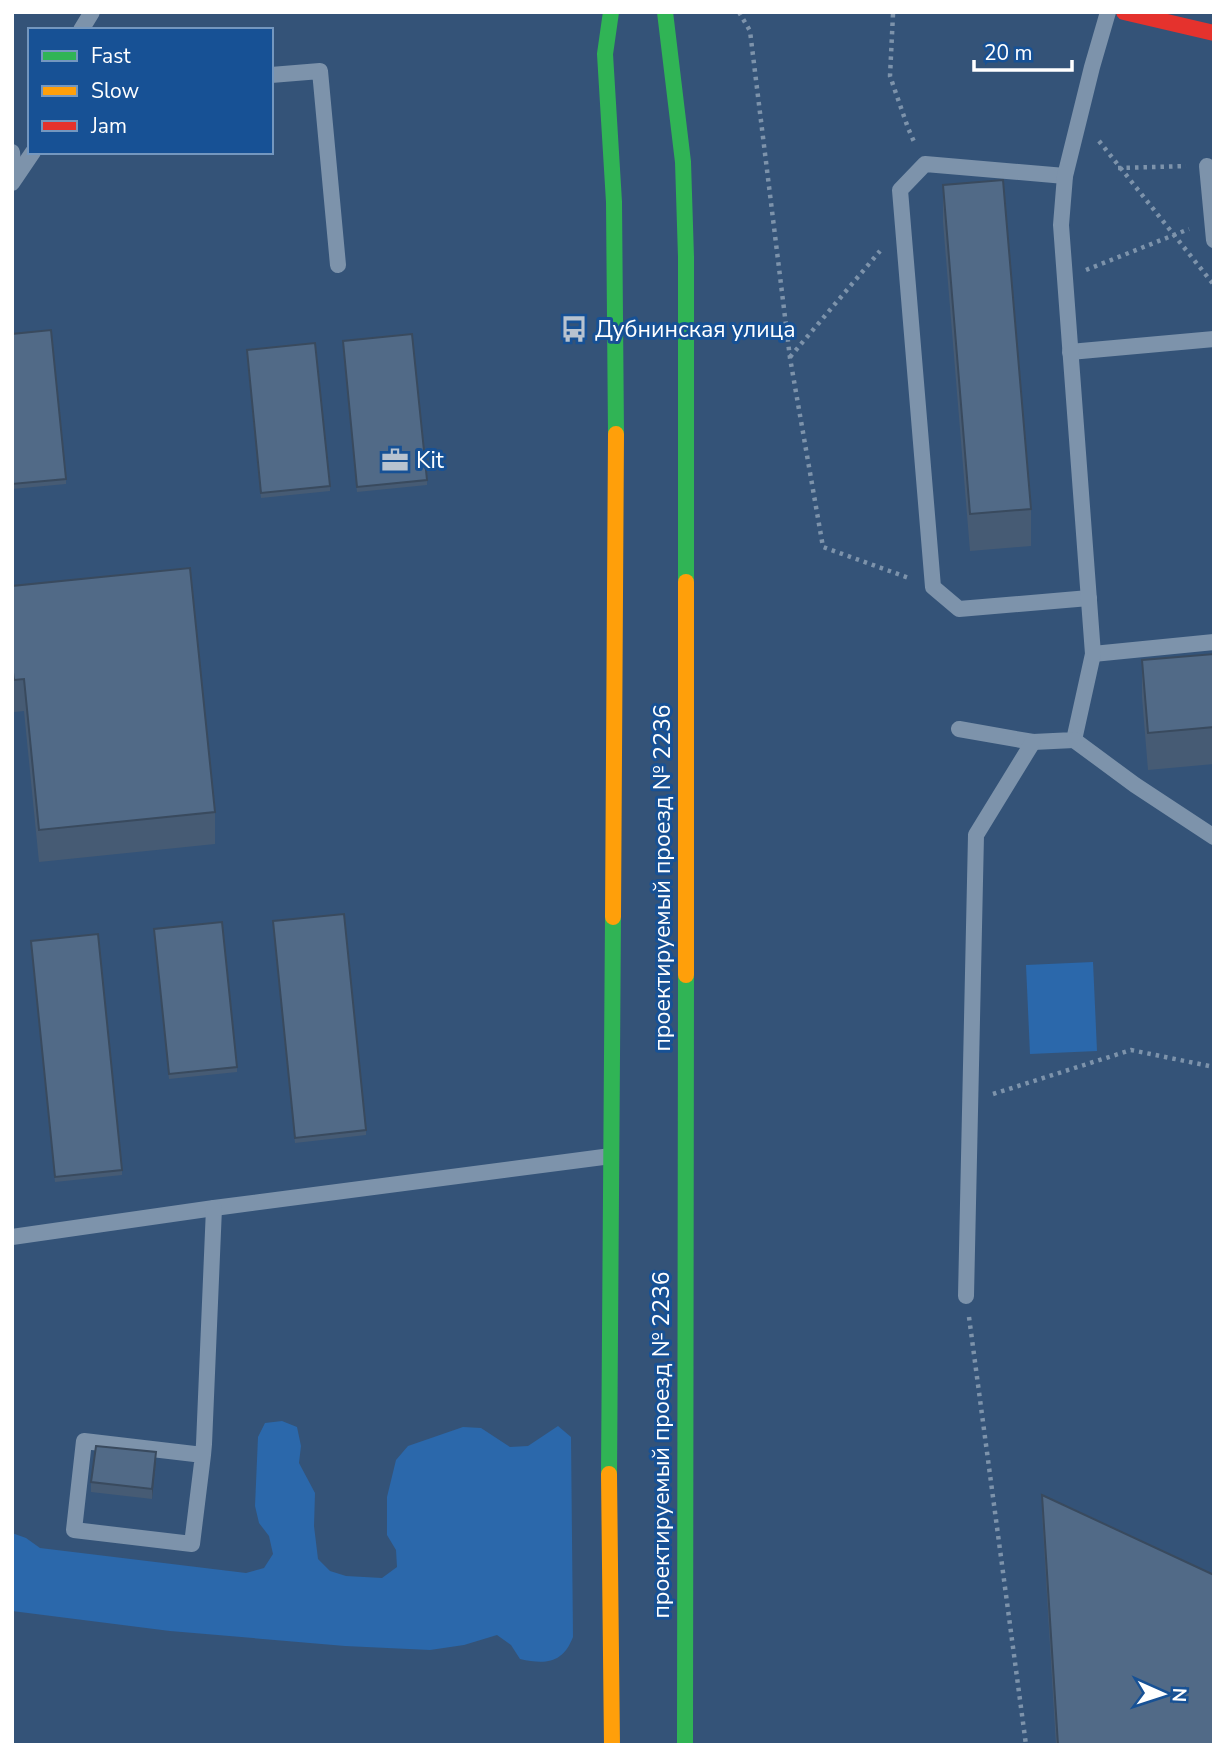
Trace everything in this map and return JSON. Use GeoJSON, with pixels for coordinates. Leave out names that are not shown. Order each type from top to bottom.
{"type":"FeatureCollection","features":[{"type":"Feature","properties":{"kind":"main road"},"geometry":{"type":"LineString","coordinates":[[594,12],[605,54]]}},
{"type":"Feature","properties":{"kind":"main road","name":"проектируемый проезд № 2236"},"geometry":{"type":"LineString","coordinates":[[611,12],[605,54],[614,202],[617,331],[609,1528],[612,1745]]}},
{"type":"Feature","properties":{"kind":"main road","name":"проектируемый проезд № 2236"},"geometry":{"type":"LineString","coordinates":[[665,12],[683,162],[686,257],[685,1745]]}},
{"type":"Feature","properties":{"kind":"main road"},"geometry":{"type":"LineString","coordinates":[[1124,12],[1214,33]]}},
{"type":"Feature","properties":{"kind":"main road"},"geometry":{"type":"LineString","coordinates":[[674,77],[683,36]]}},
{"type":"Feature","properties":{"kind":"lane"},"geometry":{"type":"LineString","coordinates":[[82,28],[92,12]]}},
{"type":"Feature","properties":{"kind":"lane"},"geometry":{"type":"LineString","coordinates":[[1074,740],[1093,654],[1060,225],[1065,176],[1108,12]]}},
{"type":"Feature","properties":{"kind":"lane"},"geometry":{"type":"LineString","coordinates":[[273,75],[320,71],[338,265]]}},
{"type":"Feature","properties":{"kind":"lane"},"geometry":{"type":"LineString","coordinates":[[12,152],[13,180]]}},
{"type":"Feature","properties":{"kind":"lane"},"geometry":{"type":"LineString","coordinates":[[13,180],[32,154]]}},
{"type":"Feature","properties":{"kind":"lane"},"geometry":{"type":"LineString","coordinates":[[1065,176],[925,164],[900,190],[933,587],[960,609],[1089,598]]}},
{"type":"Feature","properties":{"kind":"lane"},"geometry":{"type":"LineString","coordinates":[[1207,166],[1214,240]]}},
{"type":"Feature","properties":{"kind":"lane"},"geometry":{"type":"LineString","coordinates":[[1070,352],[1214,339]]}},
{"type":"Feature","properties":{"kind":"lane"},"geometry":{"type":"LineString","coordinates":[[1093,654],[1214,642]]}},
{"type":"Feature","properties":{"kind":"lane"},"geometry":{"type":"LineString","coordinates":[[959,729],[1033,742],[1074,740],[1135,785],[1214,837]]}},
{"type":"Feature","properties":{"kind":"lane"},"geometry":{"type":"LineString","coordinates":[[966,1296],[976,835],[1033,742]]}},
{"type":"Feature","properties":{"kind":"lane"},"geometry":{"type":"LineString","coordinates":[[12,1237],[611,1156]]}},
{"type":"Feature","properties":{"kind":"lane"},"geometry":{"type":"LineString","coordinates":[[203,1455],[84,1441],[74,1530],[192,1544],[203,1455],[214,1208]]}},
{"type":"Feature","properties":{"kind":"path"},"geometry":{"type":"LineString","coordinates":[[739,12],[750,31],[790,358],[822,547],[933,587]]}},
{"type":"Feature","properties":{"kind":"path"},"geometry":{"type":"LineString","coordinates":[[893,14],[890,76],[908,128],[925,164]]}},
{"type":"Feature","properties":{"kind":"path"},"geometry":{"type":"LineString","coordinates":[[1080,115],[1118,168],[1214,285]]}},
{"type":"Feature","properties":{"kind":"path"},"geometry":{"type":"LineString","coordinates":[[1118,168],[1207,166]]}},
{"type":"Feature","properties":{"kind":"path"},"geometry":{"type":"LineString","coordinates":[[1065,278],[1212,219]]}},
{"type":"Feature","properties":{"kind":"path"},"geometry":{"type":"LineString","coordinates":[[790,358],[903,224]]}},
{"type":"Feature","properties":{"kind":"path"},"geometry":{"type":"LineString","coordinates":[[972,1101],[1131,1051],[1214,1067]]}},
{"type":"Feature","properties":{"kind":"path"},"geometry":{"type":"LineString","coordinates":[[966,1296],[1026,1745]]}},
{"type":"Feature","properties":{"kind":"shaded area"},"geometry":{"type":"Polygon","coordinates":[[[1093,962],[1097,1051],[1030,1054],[1026,965],[1093,962]]]}},
{"type":"Feature","properties":{"kind":"shaded area"},"geometry":{"type":"Polygon","coordinates":[[[282,1421],[297,1427],[301,1446],[299,1463],[315,1493],[314,1526],[318,1559],[330,1571],[346,1576],[382,1578],[397,1567],[396,1550],[387,1535],[387,1497],[396,1460],[408,1446],[463,1427],[481,1428],[510,1447],[528,1446],[558,1426],[571,1437],[573,1637],[569,1646],[559,1657],[538,1662],[520,1659],[511,1645],[497,1635],[464,1645],[430,1650],[345,1646],[170,1631],[12,1611],[12,1533],[26,1538],[40,1548],[246,1573],[264,1568],[273,1554],[269,1536],[259,1523],[255,1506],[258,1437],[265,1423],[282,1421]]]}},
{"type":"Feature","properties":{"kind":"building"},"geometry":{"type":"Polygon","coordinates":[[[1003,180],[1031,509],[970,514],[943,185],[1003,180]]]}},
{"type":"Feature","properties":{"kind":"building"},"geometry":{"type":"Polygon","coordinates":[[[51,330],[66,479],[12,484],[12,334],[51,330]]]}},
{"type":"Feature","properties":{"kind":"building"},"geometry":{"type":"Polygon","coordinates":[[[412,334],[427,480],[357,487],[343,341],[412,334]]]}},
{"type":"Feature","properties":{"kind":"building"},"geometry":{"type":"Polygon","coordinates":[[[315,343],[330,486],[261,493],[247,350],[315,343]]]}},
{"type":"Feature","properties":{"kind":"building"},"geometry":{"type":"Polygon","coordinates":[[[190,568],[215,812],[39,830],[24,679],[14,680],[12,665],[12,586],[190,568]]]}},
{"type":"Feature","properties":{"kind":"building"},"geometry":{"type":"Polygon","coordinates":[[[1214,654],[1214,727],[1148,733],[1142,660],[1214,654]]]}},
{"type":"Feature","properties":{"kind":"building"},"geometry":{"type":"Polygon","coordinates":[[[344,914],[366,1130],[295,1138],[273,921],[344,914]]]}},
{"type":"Feature","properties":{"kind":"building"},"geometry":{"type":"Polygon","coordinates":[[[222,922],[237,1067],[169,1074],[154,929],[222,922]]]}},
{"type":"Feature","properties":{"kind":"building"},"geometry":{"type":"Polygon","coordinates":[[[98,934],[122,1170],[55,1177],[31,941],[98,934]]]}},
{"type":"Feature","properties":{"kind":"building"},"geometry":{"type":"Polygon","coordinates":[[[96,1446],[156,1452],[152,1489],[91,1482],[96,1446]]]}},
{"type":"Feature","properties":{"kind":"building"},"geometry":{"type":"Polygon","coordinates":[[[1042,1495],[1214,1575],[1214,1745],[1058,1745],[1042,1495]]]}},
{"type":"Feature","properties":{"kind":"traffic: fast"},"geometry":{"type":"LineString","coordinates":[[611,12],[605,54],[614,202],[616,434]]}},
{"type":"Feature","properties":{"kind":"traffic: fast"},"geometry":{"type":"LineString","coordinates":[[665,12],[683,162],[686,257],[686,582]]}},
{"type":"Feature","properties":{"kind":"traffic: fast"},"geometry":{"type":"LineString","coordinates":[[609,1474],[613,917]]}},
{"type":"Feature","properties":{"kind":"traffic: fast"},"geometry":{"type":"LineString","coordinates":[[685,1745],[686,975]]}},
{"type":"Feature","properties":{"kind":"traffic: slow"},"geometry":{"type":"LineString","coordinates":[[613,917],[616,434]]}},
{"type":"Feature","properties":{"kind":"traffic: slow"},"geometry":{"type":"LineString","coordinates":[[686,582],[686,975]]}},
{"type":"Feature","properties":{"kind":"traffic: slow"},"geometry":{"type":"LineString","coordinates":[[609,1474],[612,1745]]}},
{"type":"Feature","properties":{"kind":"traffic: jam"},"geometry":{"type":"LineString","coordinates":[[1124,12],[1214,33]]}},
{"type":"Feature","properties":{"kind":"place","name":"Дубнинская улица"},"geometry":{"type":"Point","coordinates":[574,329]}},
{"type":"Feature","properties":{"kind":"place","name":"Kit"},"geometry":{"type":"Point","coordinates":[395,460]}}]}
